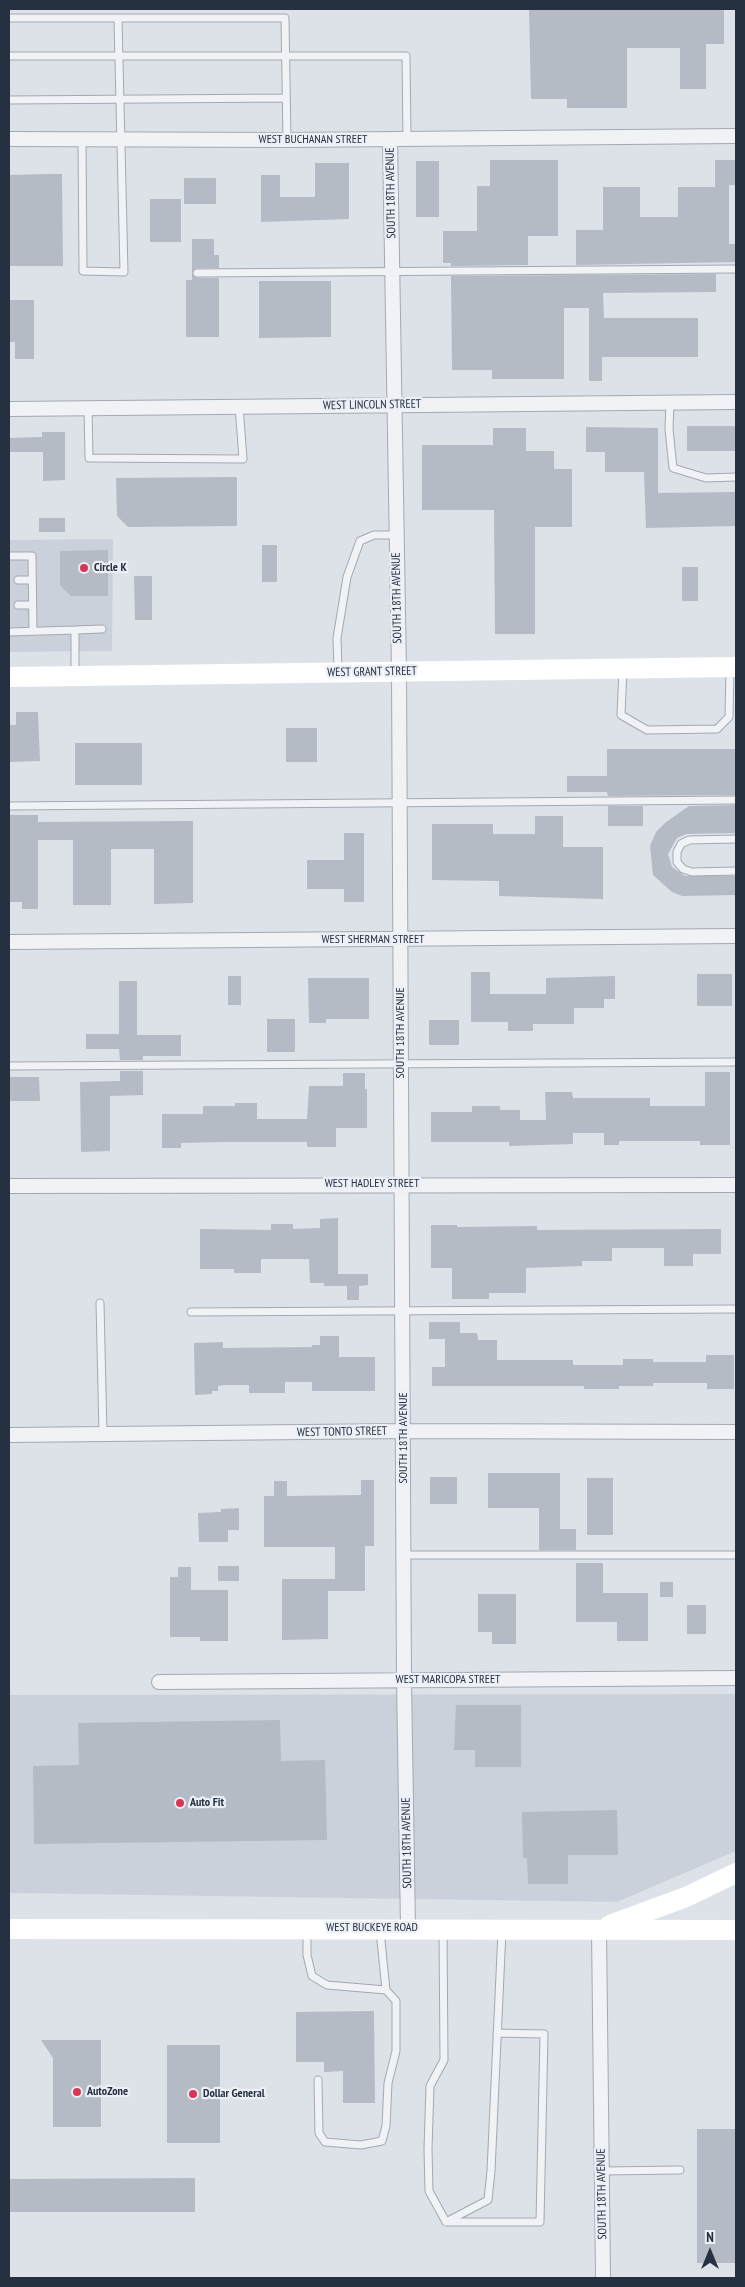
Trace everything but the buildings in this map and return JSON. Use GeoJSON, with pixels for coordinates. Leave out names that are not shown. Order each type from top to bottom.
{"type":"FeatureCollection","features":[{"type":"Feature","properties":{"kind":"main road","name":"WEST GRANT STREET"},"geometry":{"type":"LineString","coordinates":[[9,677],[733,668]]}},
{"type":"Feature","properties":{"kind":"main road"},"geometry":{"type":"LineString","coordinates":[[599,1929],[686,1897],[736,1873]]}},
{"type":"Feature","properties":{"kind":"main road","name":"WEST BUCKEYE ROAD"},"geometry":{"type":"LineString","coordinates":[[9,1929],[502,1928],[736,1930]]}},
{"type":"Feature","properties":{"kind":"street","name":"WEST BUCHANAN STREET"},"geometry":{"type":"LineString","coordinates":[[9,139],[287,140],[736,136]]}},
{"type":"Feature","properties":{"kind":"street","name":"SOUTH 18TH AVENUE"},"geometry":{"type":"LineString","coordinates":[[390,139],[399,671],[404,1680],[408,1928]]}},
{"type":"Feature","properties":{"kind":"street","name":"WEST LINCOLN STREET"},"geometry":{"type":"LineString","coordinates":[[9,409],[736,402]]}},
{"type":"Feature","properties":{"kind":"street","name":"WEST SHERMAN STREET"},"geometry":{"type":"LineString","coordinates":[[9,942],[736,936]]}},
{"type":"Feature","properties":{"kind":"street","name":"WEST HADLEY STREET"},"geometry":{"type":"LineString","coordinates":[[9,1186],[736,1185]]}},
{"type":"Feature","properties":{"kind":"street","name":"WEST TONTO STREET"},"geometry":{"type":"LineString","coordinates":[[9,1435],[404,1431],[736,1432]]}},
{"type":"Feature","properties":{"kind":"street","name":"WEST MARICOPA STREET"},"geometry":{"type":"LineString","coordinates":[[159,1682],[736,1678]]}},
{"type":"Feature","properties":{"kind":"street","name":"SOUTH 18TH AVENUE"},"geometry":{"type":"LineString","coordinates":[[599,1929],[603,2278]]}},
{"type":"Feature","properties":{"kind":"lane"},"geometry":{"type":"LineString","coordinates":[[9,18],[285,18],[287,140]]}},
{"type":"Feature","properties":{"kind":"lane"},"geometry":{"type":"LineString","coordinates":[[82,140],[83,271],[124,272],[118,19]]}},
{"type":"Feature","properties":{"kind":"lane"},"geometry":{"type":"LineString","coordinates":[[9,56],[406,56],[407,139]]}},
{"type":"Feature","properties":{"kind":"lane"},"geometry":{"type":"LineString","coordinates":[[9,100],[286,98]]}},
{"type":"Feature","properties":{"kind":"lane"},"geometry":{"type":"LineString","coordinates":[[197,273],[392,270],[736,269]]}},
{"type":"Feature","properties":{"kind":"lane"},"geometry":{"type":"LineString","coordinates":[[670,403],[669,429],[673,468],[706,478],[736,477]]}},
{"type":"Feature","properties":{"kind":"lane"},"geometry":{"type":"LineString","coordinates":[[88,408],[89,458],[243,459],[239,406]]}},
{"type":"Feature","properties":{"kind":"lane"},"geometry":{"type":"LineString","coordinates":[[338,672],[337,638],[345,586],[360,541],[374,535],[396,535]]}},
{"type":"Feature","properties":{"kind":"lane"},"geometry":{"type":"LineString","coordinates":[[9,556],[32,556],[33,631]]}},
{"type":"Feature","properties":{"kind":"lane"},"geometry":{"type":"LineString","coordinates":[[18,580],[32,580]]}},
{"type":"Feature","properties":{"kind":"lane"},"geometry":{"type":"LineString","coordinates":[[18,605],[32,605]]}},
{"type":"Feature","properties":{"kind":"lane"},"geometry":{"type":"LineString","coordinates":[[9,632],[102,629]]}},
{"type":"Feature","properties":{"kind":"lane"},"geometry":{"type":"LineString","coordinates":[[75,630],[75,676]]}},
{"type":"Feature","properties":{"kind":"lane"},"geometry":{"type":"LineString","coordinates":[[623,669],[622,715],[648,730],[717,729],[729,717],[733,668]]}},
{"type":"Feature","properties":{"kind":"lane"},"geometry":{"type":"LineString","coordinates":[[9,806],[736,800]]}},
{"type":"Feature","properties":{"kind":"lane"},"geometry":{"type":"LineString","coordinates":[[736,839],[689,840],[681,844],[677,852],[677,862],[683,869],[692,872],[736,871]]}},
{"type":"Feature","properties":{"kind":"lane"},"geometry":{"type":"LineString","coordinates":[[9,1066],[736,1062]]}},
{"type":"Feature","properties":{"kind":"lane"},"geometry":{"type":"LineString","coordinates":[[100,1303],[103,1435]]}},
{"type":"Feature","properties":{"kind":"lane"},"geometry":{"type":"LineString","coordinates":[[191,1312],[736,1308]]}},
{"type":"Feature","properties":{"kind":"lane"},"geometry":{"type":"LineString","coordinates":[[404,1555],[736,1554]]}},
{"type":"Feature","properties":{"kind":"lane"},"geometry":{"type":"LineString","coordinates":[[307,1928],[307,1955],[312,1976],[327,1985],[386,1990]]}},
{"type":"Feature","properties":{"kind":"lane"},"geometry":{"type":"LineString","coordinates":[[318,2080],[319,2133],[325,2142],[361,2145],[382,2141],[386,2126],[388,2082],[396,2052],[396,2001],[386,1990],[380,1928]]}},
{"type":"Feature","properties":{"kind":"lane"},"geometry":{"type":"LineString","coordinates":[[443,1928],[444,2060],[430,2086],[428,2150],[429,2191],[446,2222]]}},
{"type":"Feature","properties":{"kind":"lane"},"geometry":{"type":"LineString","coordinates":[[446,2222],[488,2200],[491,2171],[502,1928]]}},
{"type":"Feature","properties":{"kind":"lane"},"geometry":{"type":"LineString","coordinates":[[446,2222],[540,2222],[544,2034],[497,2033]]}},
{"type":"Feature","properties":{"kind":"lane"},"geometry":{"type":"LineString","coordinates":[[602,2171],[680,2170]]}},
{"type":"Feature","properties":{"kind":"shaded area"},"geometry":{"type":"Polygon","coordinates":[[[113,539],[112,651],[9,652],[9,540],[113,539]]]}},
{"type":"Feature","properties":{"kind":"shaded area"},"geometry":{"type":"Polygon","coordinates":[[[736,1694],[736,1851],[617,1902],[9,1893],[9,1695],[736,1694]]]}},
{"type":"Feature","properties":{"kind":"place","name":"Circle K"},"geometry":{"type":"Point","coordinates":[84,568]}},
{"type":"Feature","properties":{"kind":"place","name":"Auto Fit"},"geometry":{"type":"Point","coordinates":[180,1803]}},
{"type":"Feature","properties":{"kind":"place","name":"AutoZone"},"geometry":{"type":"Point","coordinates":[77,2092]}},
{"type":"Feature","properties":{"kind":"place","name":"Dollar General"},"geometry":{"type":"Point","coordinates":[193,2094]}}]}
